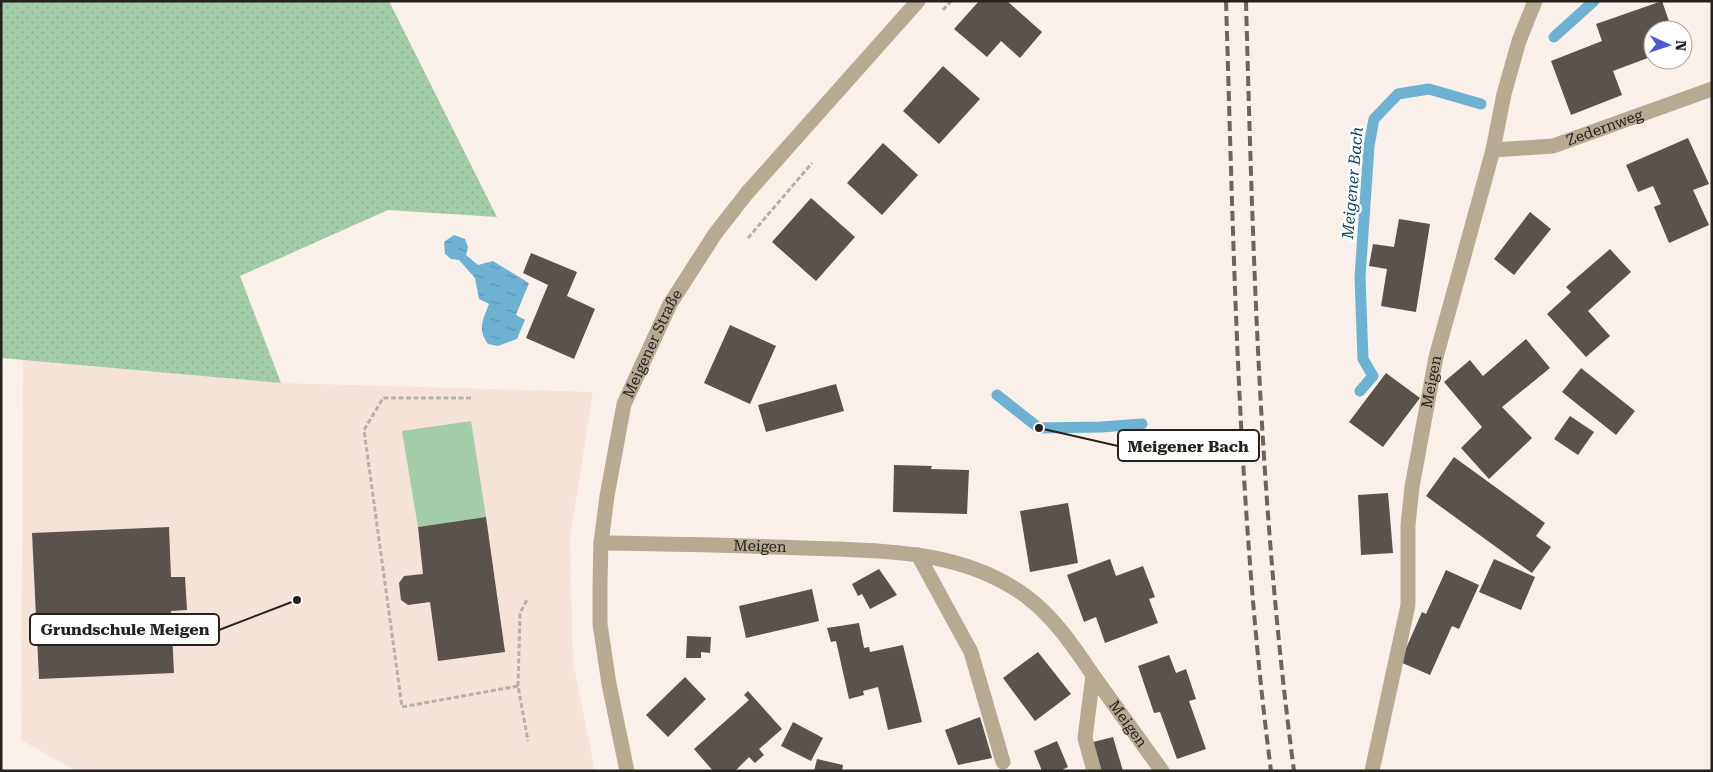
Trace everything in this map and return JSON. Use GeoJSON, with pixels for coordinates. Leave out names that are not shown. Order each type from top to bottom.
{"type":"FeatureCollection","features":[{"type":"Feature","properties":{"kind":"street","name":"Meigen"},"geometry":{"type":"LineString","coordinates":[[1372,771],[1408,605],[1408,525],[1411,496],[1436,358],[1493,150],[1504,94],[1519,41],[1535,1]]}},
{"type":"Feature","properties":{"kind":"street","name":"Meigener Straße"},"geometry":{"type":"LineString","coordinates":[[628,771],[609,684],[600,624],[601,543],[613,459],[624,404],[670,304],[715,234],[747,194],[916,2]]}},
{"type":"Feature","properties":{"kind":"street","name":"Zedernweg"},"geometry":{"type":"LineString","coordinates":[[1493,150],[1553,146],[1712,89]]}},
{"type":"Feature","properties":{"kind":"street","name":"Meigen"},"geometry":{"type":"LineString","coordinates":[[601,543],[746,545],[918,555],[946,559],[977,568],[1028,598],[1052,620],[1162,771]]}},
{"type":"Feature","properties":{"kind":"street"},"geometry":{"type":"LineString","coordinates":[[918,555],[971,652],[1003,762]]}},
{"type":"Feature","properties":{"kind":"street","name":"Meigen"},"geometry":{"type":"LineString","coordinates":[[1093,675],[1085,738],[1094,771]]}},
{"type":"Feature","properties":{"kind":"path"},"geometry":{"type":"LineString","coordinates":[[938,15],[951,1]]}},
{"type":"Feature","properties":{"kind":"path"},"geometry":{"type":"LineString","coordinates":[[745,242],[816,159]]}},
{"type":"Feature","properties":{"kind":"path"},"geometry":{"type":"LineString","coordinates":[[471,398],[383,398],[364,430],[402,707],[518,686]]}},
{"type":"Feature","properties":{"kind":"path"},"geometry":{"type":"LineString","coordinates":[[528,598],[520,613],[518,686],[528,740]]}},
{"type":"Feature","properties":{"kind":"shaded area"},"geometry":{"type":"Polygon","coordinates":[[[23,360],[281,383],[593,392],[570,539],[573,662],[595,771],[76,771],[21,740],[23,360]]]}},
{"type":"Feature","properties":{"kind":"green space"},"geometry":{"type":"Polygon","coordinates":[[[1,1],[389,1],[497,217],[388,210],[240,276],[281,383],[1,358],[1,1]]]}},
{"type":"Feature","properties":{"kind":"green space"},"geometry":{"type":"Polygon","coordinates":[[[471,421],[486,517],[418,527],[402,431],[471,421]]]}},
{"type":"Feature","properties":{"kind":"water"},"geometry":{"type":"Polygon","coordinates":[[[454,235],[465,239],[468,247],[466,255],[478,265],[493,261],[529,283],[516,315],[525,320],[517,339],[498,346],[488,344],[483,334],[482,324],[489,304],[479,299],[475,278],[459,260],[451,259],[445,254],[444,242],[454,235]]]}},
{"type":"Feature","properties":{"kind":"building"},"geometry":{"type":"Polygon","coordinates":[[[979,1],[1007,1],[1042,32],[1020,58],[1001,41],[987,57],[954,29],[979,1]]]}},
{"type":"Feature","properties":{"kind":"building"},"geometry":{"type":"Polygon","coordinates":[[[1662,1],[1669,20],[1643,20],[1643,60],[1613,71],[1622,95],[1571,115],[1551,61],[1602,41],[1596,24],[1662,1]]]}},
{"type":"Feature","properties":{"kind":"building"},"geometry":{"type":"Polygon","coordinates":[[[943,66],[980,99],[939,144],[903,111],[943,66]]]}},
{"type":"Feature","properties":{"kind":"building"},"geometry":{"type":"Polygon","coordinates":[[[1688,138],[1709,184],[1693,190],[1709,225],[1669,243],[1654,207],[1661,204],[1653,186],[1638,192],[1626,165],[1688,138]]]}},
{"type":"Feature","properties":{"kind":"building"},"geometry":{"type":"Polygon","coordinates":[[[883,143],[918,175],[882,215],[847,183],[883,143]]]}},
{"type":"Feature","properties":{"kind":"building"},"geometry":{"type":"Polygon","coordinates":[[[811,198],[855,237],[816,281],[772,242],[811,198]]]}},
{"type":"Feature","properties":{"kind":"building"},"geometry":{"type":"Polygon","coordinates":[[[1530,212],[1551,229],[1514,275],[1494,259],[1530,212]]]}},
{"type":"Feature","properties":{"kind":"building"},"geometry":{"type":"Polygon","coordinates":[[[1399,219],[1430,224],[1416,312],[1381,306],[1387,269],[1369,266],[1373,244],[1394,247],[1399,219]]]}},
{"type":"Feature","properties":{"kind":"building"},"geometry":{"type":"Polygon","coordinates":[[[1610,249],[1631,272],[1588,311],[1610,336],[1586,357],[1547,314],[1571,292],[1566,287],[1610,249]]]}},
{"type":"Feature","properties":{"kind":"building"},"geometry":{"type":"Polygon","coordinates":[[[531,253],[577,272],[567,296],[595,309],[574,359],[526,338],[548,285],[523,273],[531,253]]]}},
{"type":"Feature","properties":{"kind":"building"},"geometry":{"type":"Polygon","coordinates":[[[730,325],[776,346],[750,404],[704,383],[730,325]]]}},
{"type":"Feature","properties":{"kind":"building"},"geometry":{"type":"Polygon","coordinates":[[[1526,339],[1550,368],[1502,407],[1532,438],[1489,479],[1461,448],[1482,427],[1444,382],[1470,360],[1483,376],[1526,339]]]}},
{"type":"Feature","properties":{"kind":"building"},"geometry":{"type":"Polygon","coordinates":[[[1581,368],[1635,411],[1616,435],[1562,392],[1581,368]]]}},
{"type":"Feature","properties":{"kind":"building"},"geometry":{"type":"Polygon","coordinates":[[[1386,373],[1420,398],[1383,447],[1349,422],[1386,373]]]}},
{"type":"Feature","properties":{"kind":"building"},"geometry":{"type":"Polygon","coordinates":[[[836,384],[844,411],[766,432],[758,405],[836,384]]]}},
{"type":"Feature","properties":{"kind":"building"},"geometry":{"type":"Polygon","coordinates":[[[1570,416],[1594,432],[1578,455],[1554,439],[1570,416]]]}},
{"type":"Feature","properties":{"kind":"building"},"geometry":{"type":"Polygon","coordinates":[[[1454,457],[1545,523],[1536,536],[1551,547],[1532,573],[1426,496],[1454,457]]]}},
{"type":"Feature","properties":{"kind":"building"},"geometry":{"type":"Polygon","coordinates":[[[894,465],[932,466],[931,469],[969,470],[967,514],[893,512],[894,465]]]}},
{"type":"Feature","properties":{"kind":"building"},"geometry":{"type":"Polygon","coordinates":[[[1388,493],[1393,553],[1361,555],[1358,495],[1388,493]]]}},
{"type":"Feature","properties":{"kind":"building"},"geometry":{"type":"Polygon","coordinates":[[[1068,503],[1078,563],[1030,572],[1020,511],[1068,503]]]}},
{"type":"Feature","properties":{"kind":"building"},"geometry":{"type":"Polygon","coordinates":[[[486,517],[505,652],[438,661],[430,602],[408,605],[401,600],[399,583],[404,576],[423,574],[418,527],[486,517]]]}},
{"type":"Feature","properties":{"kind":"building"},"geometry":{"type":"Polygon","coordinates":[[[169,527],[171,577],[185,577],[187,610],[171,611],[174,673],[39,679],[32,533],[169,527]]]}},
{"type":"Feature","properties":{"kind":"building"},"geometry":{"type":"Polygon","coordinates":[[[1110,559],[1116,576],[1143,566],[1155,597],[1149,599],[1158,623],[1105,643],[1096,617],[1084,622],[1067,575],[1110,559]]]}},
{"type":"Feature","properties":{"kind":"building"},"geometry":{"type":"Polygon","coordinates":[[[1494,559],[1535,577],[1521,610],[1479,592],[1494,559]]]}},
{"type":"Feature","properties":{"kind":"building"},"geometry":{"type":"Polygon","coordinates":[[[879,569],[897,595],[870,609],[862,594],[858,596],[852,584],[879,569]]]}},
{"type":"Feature","properties":{"kind":"building"},"geometry":{"type":"Polygon","coordinates":[[[1446,570],[1479,585],[1459,629],[1452,626],[1430,675],[1400,662],[1422,612],[1426,614],[1446,570]]]}},
{"type":"Feature","properties":{"kind":"building"},"geometry":{"type":"Polygon","coordinates":[[[812,589],[819,621],[746,638],[739,606],[812,589]]]}},
{"type":"Feature","properties":{"kind":"building"},"geometry":{"type":"Polygon","coordinates":[[[859,623],[864,648],[869,647],[870,652],[903,645],[922,722],[888,730],[878,687],[863,691],[864,695],[849,699],[836,641],[831,642],[827,628],[859,623]]]}},
{"type":"Feature","properties":{"kind":"building"},"geometry":{"type":"Polygon","coordinates":[[[687,636],[711,637],[710,653],[701,652],[701,658],[686,658],[687,636]]]}},
{"type":"Feature","properties":{"kind":"building"},"geometry":{"type":"Polygon","coordinates":[[[1038,652],[1071,694],[1035,721],[1003,678],[1038,652]]]}},
{"type":"Feature","properties":{"kind":"building"},"geometry":{"type":"Polygon","coordinates":[[[1169,655],[1176,673],[1186,669],[1196,699],[1189,701],[1206,749],[1177,759],[1160,712],[1154,713],[1138,666],[1169,655]]]}},
{"type":"Feature","properties":{"kind":"building"},"geometry":{"type":"Polygon","coordinates":[[[685,677],[706,699],[668,737],[646,715],[685,677]]]}},
{"type":"Feature","properties":{"kind":"building"},"geometry":{"type":"Polygon","coordinates":[[[748,691],[782,729],[759,749],[764,755],[755,763],[749,757],[735,771],[713,771],[694,749],[749,700],[744,695],[748,691]]]}},
{"type":"Feature","properties":{"kind":"building"},"geometry":{"type":"Polygon","coordinates":[[[980,717],[992,758],[958,765],[945,730],[980,717]]]}},
{"type":"Feature","properties":{"kind":"building"},"geometry":{"type":"Polygon","coordinates":[[[793,722],[823,738],[811,761],[781,746],[793,722]]]}},
{"type":"Feature","properties":{"kind":"building"},"geometry":{"type":"Polygon","coordinates":[[[1113,737],[1123,771],[1101,771],[1093,742],[1113,737]]]}},
{"type":"Feature","properties":{"kind":"building"},"geometry":{"type":"Polygon","coordinates":[[[1057,741],[1068,767],[1060,771],[1042,771],[1034,751],[1057,741]]]}},
{"type":"Feature","properties":{"kind":"building"},"geometry":{"type":"Polygon","coordinates":[[[817,759],[843,765],[842,771],[814,771],[817,759]]]}},
{"type":"Feature","properties":{"kind":"waterway","name":"Meigener Bach"},"geometry":{"type":"LineString","coordinates":[[1554,37],[1594,1]]}},
{"type":"Feature","properties":{"kind":"waterway","name":"Meigener Bach"},"geometry":{"type":"LineString","coordinates":[[1360,391],[1373,376],[1363,359],[1360,277],[1369,146],[1374,119],[1398,94],[1429,89],[1481,104]]}},
{"type":"Feature","properties":{"kind":"waterway","name":"Meigener Bach"},"geometry":{"type":"LineString","coordinates":[[997,395],[1039,428],[1142,424]]}},
{"type":"Feature","properties":{"kind":"railway"},"geometry":{"type":"LineString","coordinates":[[1226,1],[1235,290],[1244,483],[1251,579],[1271,771]]}},
{"type":"Feature","properties":{"kind":"railway"},"geometry":{"type":"LineString","coordinates":[[1246,1],[1255,290],[1266,483],[1282,675],[1294,771]]}},
{"type":"Feature","properties":{"kind":"place","name":"Meigener Bach"},"geometry":{"type":"Point","coordinates":[1039,428]}},
{"type":"Feature","properties":{"kind":"place","name":"Grundschule Meigen"},"geometry":{"type":"Point","coordinates":[297,600]}}]}
